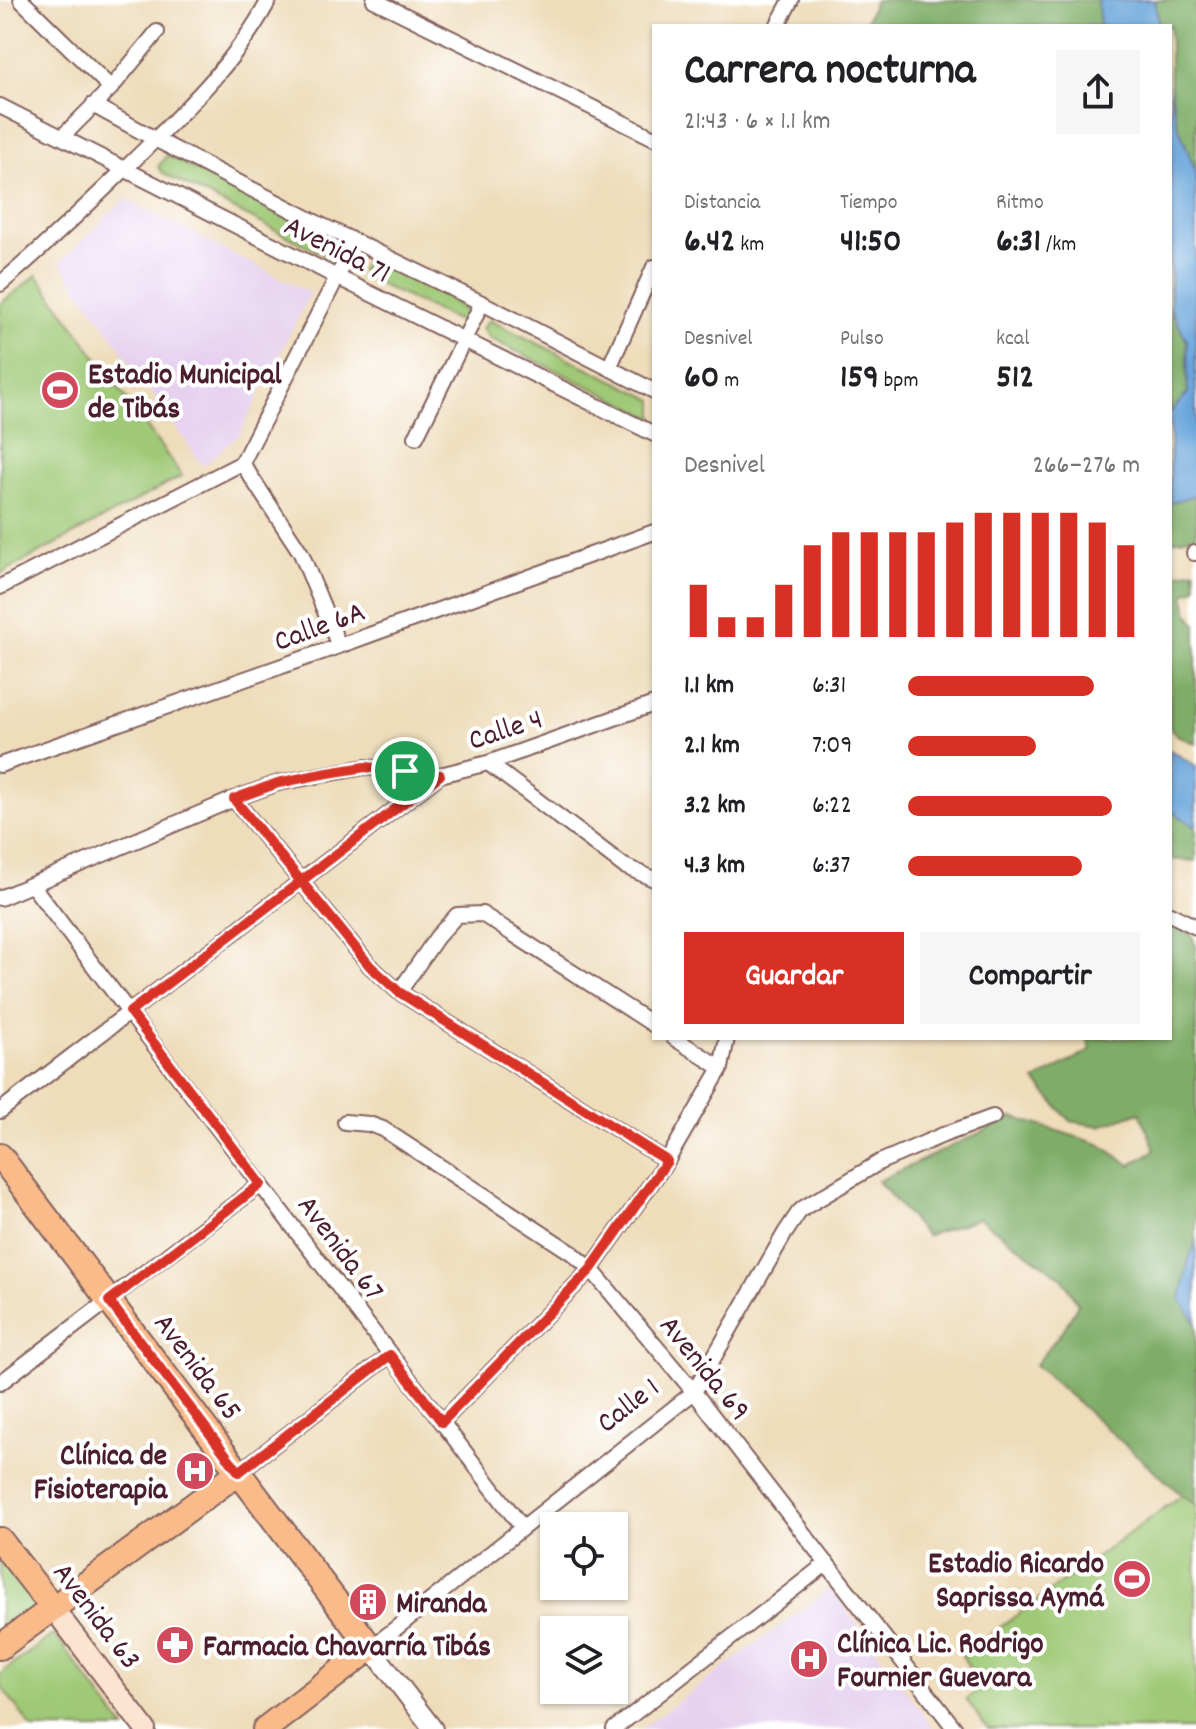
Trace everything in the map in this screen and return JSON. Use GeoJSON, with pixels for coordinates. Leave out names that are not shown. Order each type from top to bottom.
{"type":"FeatureCollection","features":[{"type":"Feature","properties":{"kind":"main road","name":"Avenida 65"},"geometry":{"type":"LineString","coordinates":[[0,1156],[371,1648]]}},
{"type":"Feature","properties":{"kind":"main road"},"geometry":{"type":"LineString","coordinates":[[0,1647],[239,1472]]}},
{"type":"Feature","properties":{"kind":"main road","name":"Avenida 63"},"geometry":{"type":"LineString","coordinates":[[0,1540],[145,1729]]}},
{"type":"Feature","properties":{"kind":"main road","name":"Calle 1"},"geometry":{"type":"LineString","coordinates":[[265,1729],[371,1648]]}},
{"type":"Feature","properties":{"kind":"street"},"geometry":{"type":"LineString","coordinates":[[21,0],[111,88]]}},
{"type":"Feature","properties":{"kind":"street"},"geometry":{"type":"LineString","coordinates":[[0,284],[48,243],[214,79],[250,32],[269,0]]}},
{"type":"Feature","properties":{"kind":"street"},"geometry":{"type":"LineString","coordinates":[[374,0],[652,137]]}},
{"type":"Feature","properties":{"kind":"street"},"geometry":{"type":"LineString","coordinates":[[778,24],[791,0]]}},
{"type":"Feature","properties":{"kind":"street"},"geometry":{"type":"LineString","coordinates":[[62,137],[111,88],[157,32]]}},
{"type":"Feature","properties":{"kind":"street","name":"Avenida 71"},"geometry":{"type":"LineString","coordinates":[[93,105],[355,242],[652,390]]}},
{"type":"Feature","properties":{"kind":"street","name":"Avenida 71"},"geometry":{"type":"LineString","coordinates":[[0,106],[652,433]]}},
{"type":"Feature","properties":{"kind":"street"},"geometry":{"type":"LineString","coordinates":[[0,587],[242,463],[355,242]]}},
{"type":"Feature","properties":{"kind":"street"},"geometry":{"type":"LineString","coordinates":[[609,368],[652,271]]}},
{"type":"Feature","properties":{"kind":"street"},"geometry":{"type":"LineString","coordinates":[[416,437],[482,303]]}},
{"type":"Feature","properties":{"kind":"street"},"geometry":{"type":"LineString","coordinates":[[242,463],[301,553],[339,646]]}},
{"type":"Feature","properties":{"kind":"street","name":"Calle 6A"},"geometry":{"type":"LineString","coordinates":[[0,765],[652,533]]}},
{"type":"Feature","properties":{"kind":"street","name":"Calle 4"},"geometry":{"type":"LineString","coordinates":[[0,1111],[440,775],[488,763],[652,705]]}},
{"type":"Feature","properties":{"kind":"street"},"geometry":{"type":"LineString","coordinates":[[488,763],[624,866],[652,878]]}},
{"type":"Feature","properties":{"kind":"street"},"geometry":{"type":"LineString","coordinates":[[0,898],[278,783],[365,767],[440,775]]}},
{"type":"Feature","properties":{"kind":"street"},"geometry":{"type":"LineString","coordinates":[[234,799],[370,966],[399,992],[667,1161]]}},
{"type":"Feature","properties":{"kind":"street","name":"Avenida 67"},"geometry":{"type":"LineString","coordinates":[[32,885],[522,1527]]}},
{"type":"Feature","properties":{"kind":"street"},"geometry":{"type":"LineString","coordinates":[[399,992],[437,937],[457,915],[482,914],[652,1024]]}},
{"type":"Feature","properties":{"kind":"street"},"geometry":{"type":"LineString","coordinates":[[1172,915],[1196,927]]}},
{"type":"Feature","properties":{"kind":"street"},"geometry":{"type":"LineString","coordinates":[[677,1040],[721,1068]]}},
{"type":"Feature","properties":{"kind":"street"},"geometry":{"type":"LineString","coordinates":[[442,1422],[591,1269],[667,1161],[721,1068],[727,1040]]}},
{"type":"Feature","properties":{"kind":"street","name":"Calle 1"},"geometry":{"type":"LineString","coordinates":[[371,1648],[694,1392],[799,1212],[867,1168],[932,1139],[993,1117]]}},
{"type":"Feature","properties":{"kind":"street","name":"Avenida 69"},"geometry":{"type":"LineString","coordinates":[[345,1122],[383,1129],[572,1253],[591,1269],[694,1392],[955,1729]]}},
{"type":"Feature","properties":{"kind":"street"},"geometry":{"type":"LineString","coordinates":[[0,1383],[261,1184]]}},
{"type":"Feature","properties":{"kind":"street"},"geometry":{"type":"LineString","coordinates":[[239,1472],[390,1355]]}},
{"type":"Feature","properties":{"kind":"street"},"geometry":{"type":"LineString","coordinates":[[614,1729],[827,1563]]}},
{"type":"Feature","properties":{"kind":"street","name":"Avenida 65"},"geometry":{"type":"LineString","coordinates":[[371,1648],[433,1729]]}},
{"type":"Feature","properties":{"kind":"shaded area"},"geometry":{"type":"Polygon","coordinates":[[[125,199],[310,293],[240,434],[203,466],[60,262],[125,199]]]}},
{"type":"Feature","properties":{"kind":"shaded area","name":"Clínica Lic. Rodrigo Fournier Guevara"},"geometry":{"type":"Polygon","coordinates":[[[831,1588],[934,1729],[641,1729],[831,1588]]]}},
{"type":"Feature","properties":{"kind":"green space"},"geometry":{"type":"Polygon","coordinates":[[[875,0],[1098,0],[1100,24],[865,24],[875,0]]]}},
{"type":"Feature","properties":{"kind":"green space"},"geometry":{"type":"Polygon","coordinates":[[[1155,0],[1196,0],[1196,173],[1177,123],[1172,97],[1172,24],[1159,24],[1155,0]]]}},
{"type":"Feature","properties":{"kind":"green space"},"geometry":{"type":"Polygon","coordinates":[[[167,155],[333,240],[337,244],[335,254],[328,257],[164,174],[158,167],[167,155]]]}},
{"type":"Feature","properties":{"kind":"green space"},"geometry":{"type":"Polygon","coordinates":[[[366,260],[426,285],[451,299],[468,314],[458,321],[370,280],[361,269],[366,260]]]}},
{"type":"Feature","properties":{"kind":"green space","name":"Estadio Municipal de Tibás"},"geometry":{"type":"Polygon","coordinates":[[[37,275],[182,476],[0,574],[0,304],[37,275]]]}},
{"type":"Feature","properties":{"kind":"green space"},"geometry":{"type":"Polygon","coordinates":[[[1172,312],[1187,341],[1188,394],[1172,411],[1172,312]]]}},
{"type":"Feature","properties":{"kind":"green space"},"geometry":{"type":"Polygon","coordinates":[[[489,320],[652,399],[652,417],[489,338],[482,328],[489,320]]]}},
{"type":"Feature","properties":{"kind":"green space"},"geometry":{"type":"Polygon","coordinates":[[[1196,495],[1196,539],[1172,541],[1172,502],[1196,495]]]}},
{"type":"Feature","properties":{"kind":"green space"},"geometry":{"type":"Polygon","coordinates":[[[1195,570],[1196,588],[1184,594],[1188,611],[1196,625],[1196,744],[1172,730],[1172,575],[1195,570]]]}},
{"type":"Feature","properties":{"kind":"green space"},"geometry":{"type":"Polygon","coordinates":[[[1172,811],[1196,827],[1196,861],[1172,859],[1172,811]]]}},
{"type":"Feature","properties":{"kind":"green space"},"geometry":{"type":"Polygon","coordinates":[[[1172,924],[1191,934],[1196,946],[1196,1241],[1188,1263],[1196,1323],[1196,1502],[1193,1503],[1035,1365],[1065,1327],[1078,1304],[1062,1278],[979,1218],[926,1236],[878,1181],[1013,1117],[1099,1144],[1131,1165],[1155,1150],[1140,1112],[1100,1126],[1070,1121],[1035,1081],[1091,1050],[1088,1040],[1172,1040],[1172,924]]]}},
{"type":"Feature","properties":{"kind":"green space","name":"Estadio Ricardo Saprissa Aymá"},"geometry":{"type":"Polygon","coordinates":[[[1182,1495],[1196,1502],[1196,1729],[988,1729],[966,1699],[981,1688],[962,1655],[1182,1495]]]}},
{"type":"Feature","properties":{"kind":"green space"},"geometry":{"type":"Polygon","coordinates":[[[0,1551],[41,1606],[0,1637],[0,1551]]]}},
{"type":"Feature","properties":{"kind":"green space"},"geometry":{"type":"Polygon","coordinates":[[[54,1634],[125,1729],[33,1729],[0,1685],[0,1674],[54,1634]]]}},
{"type":"Feature","properties":{"kind":"water"},"geometry":{"type":"Polygon","coordinates":[[[1098,0],[1155,0],[1159,24],[1100,24],[1098,0]]]}},
{"type":"Feature","properties":{"kind":"water"},"geometry":{"type":"Polygon","coordinates":[[[1172,97],[1177,123],[1196,173],[1196,495],[1172,502],[1172,411],[1188,393],[1187,341],[1172,312],[1172,97]]]}},
{"type":"Feature","properties":{"kind":"water"},"geometry":{"type":"Polygon","coordinates":[[[1172,751],[1196,766],[1196,827],[1172,811],[1172,751]]]}},
{"type":"Feature","properties":{"kind":"water"},"geometry":{"type":"Polygon","coordinates":[[[1196,1241],[1196,1323],[1181,1300],[1196,1241]]]}},
{"type":"Feature","properties":{"kind":"place","name":"Estadio Municipal de Tibás"},"geometry":{"type":"Point","coordinates":[60,390]}},
{"type":"Feature","properties":{"kind":"place","name":"Clínica de Fisioterapia"},"geometry":{"type":"Point","coordinates":[195,1471]}},
{"type":"Feature","properties":{"kind":"place","name":"Estadio Ricardo Saprissa Aymá"},"geometry":{"type":"Point","coordinates":[1132,1579]}},
{"type":"Feature","properties":{"kind":"place","name":"Miranda"},"geometry":{"type":"Point","coordinates":[368,1602]}},
{"type":"Feature","properties":{"kind":"place","name":"Farmacia Chavarría Tibás"},"geometry":{"type":"Point","coordinates":[175,1645]}},
{"type":"Feature","properties":{"kind":"place","name":"Clínica Lic. Rodrigo Fournier Guevara"},"geometry":{"type":"Point","coordinates":[809,1659]}},
{"type":"Feature","properties":{"kind":"route"},"geometry":{"type":"LineString","coordinates":[[405,771],[365,767],[322,774],[278,783],[234,799],[302,881],[370,966],[399,992],[667,1161],[591,1269],[442,1422],[390,1355],[239,1472],[109,1301],[261,1184],[130,1012],[302,881],[440,775],[405,771]]}}]}
